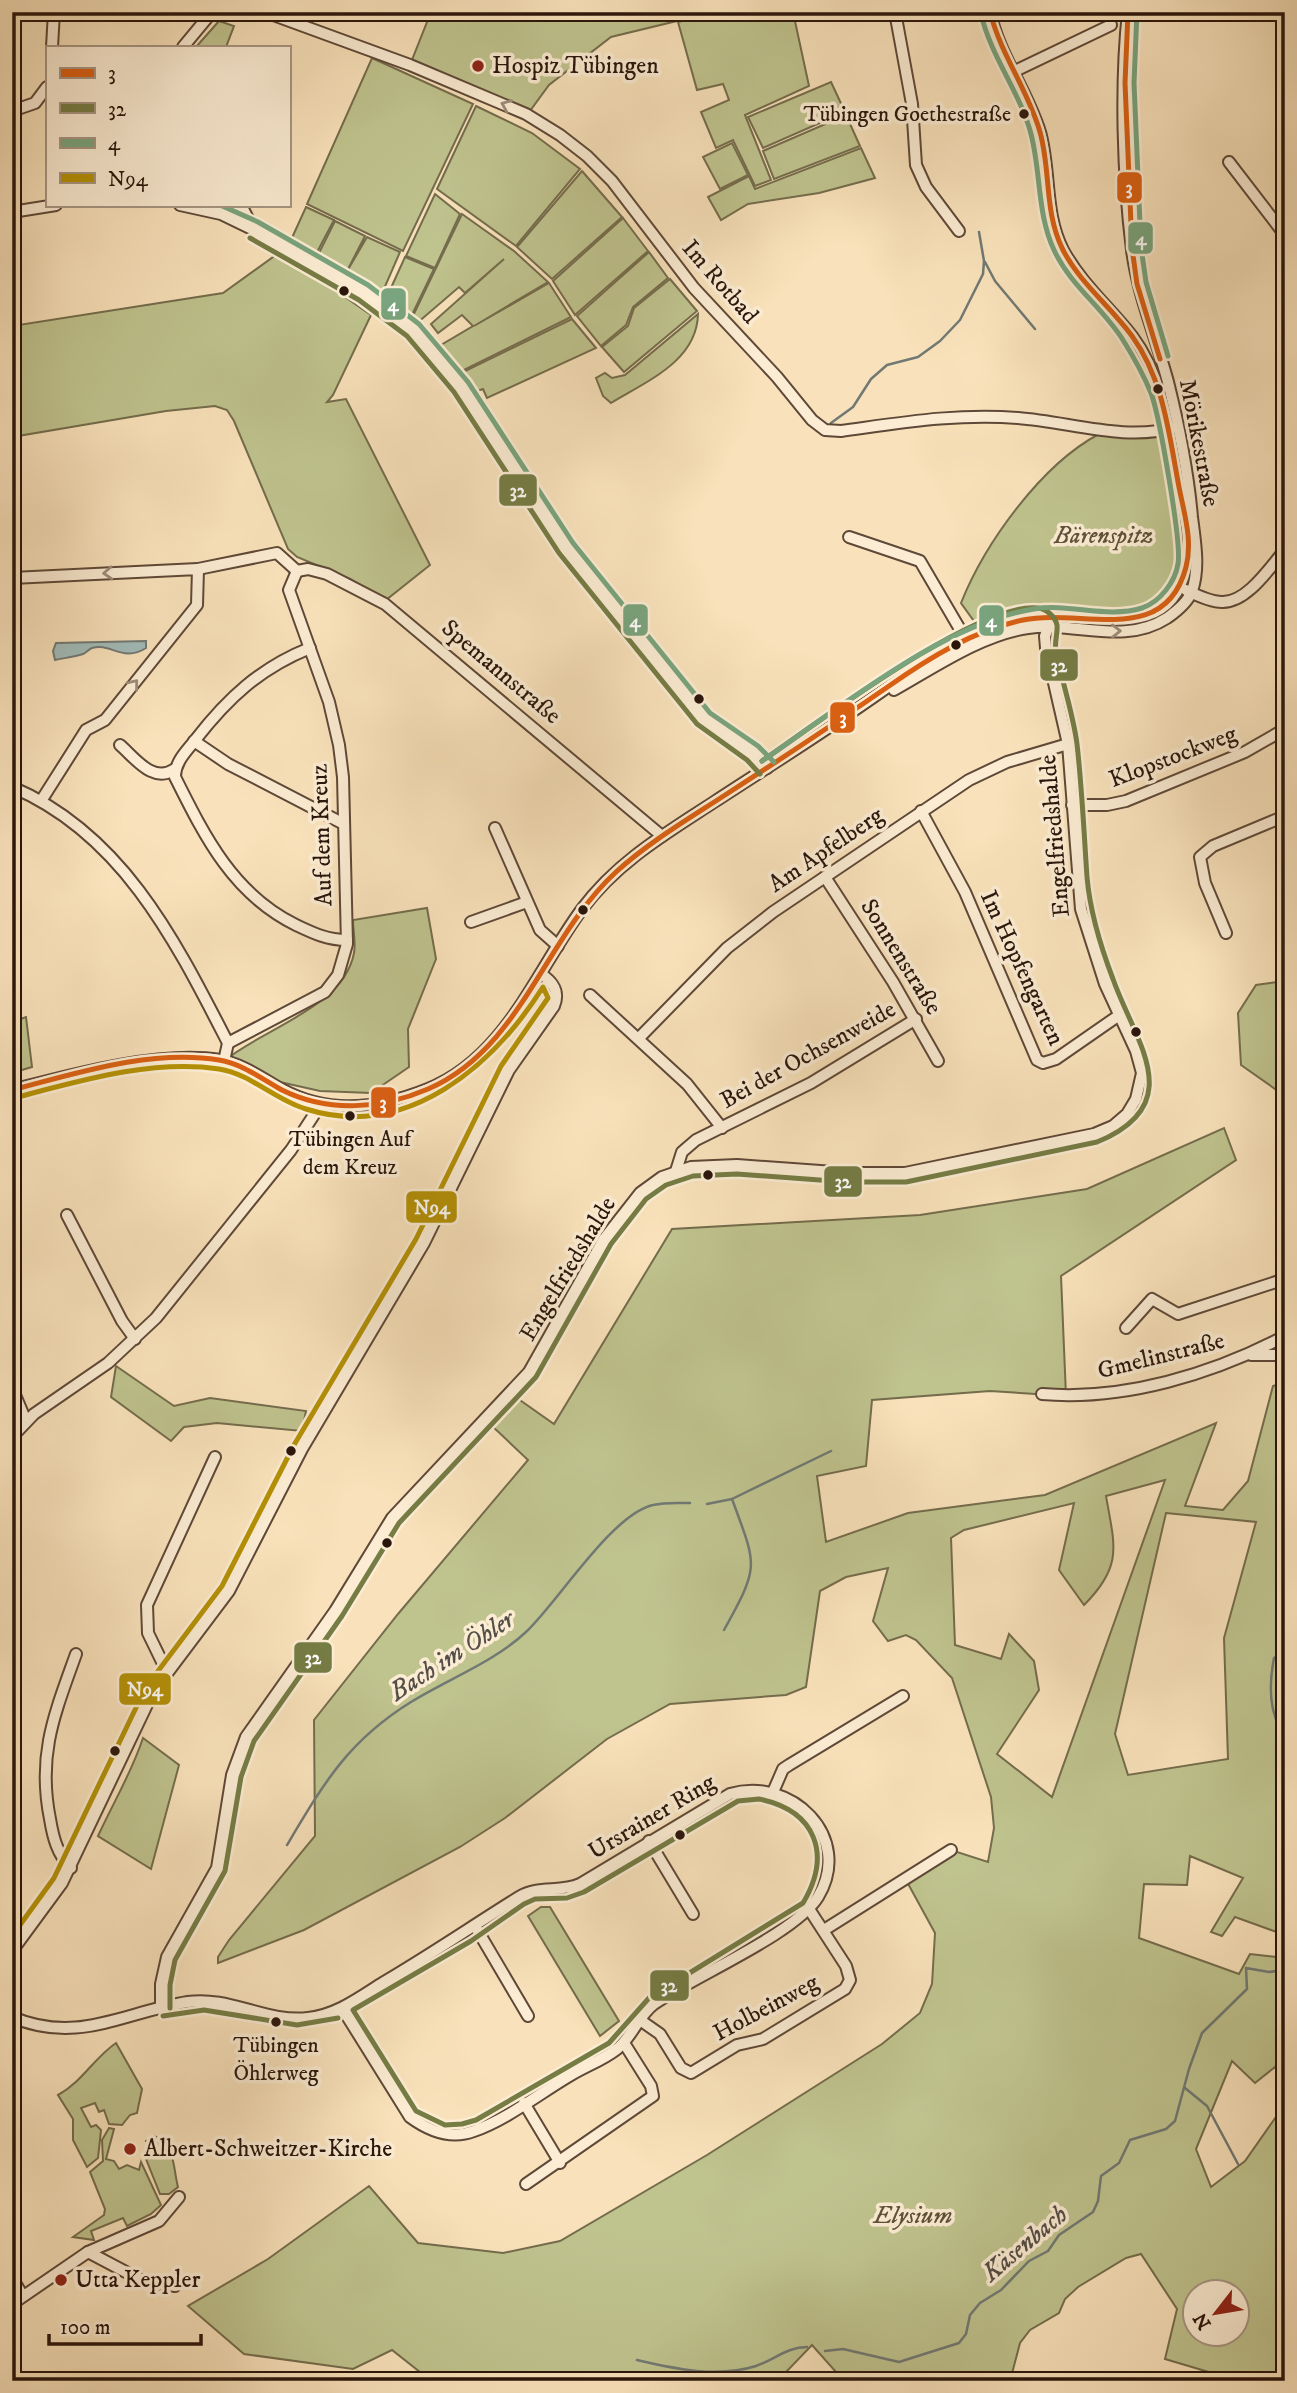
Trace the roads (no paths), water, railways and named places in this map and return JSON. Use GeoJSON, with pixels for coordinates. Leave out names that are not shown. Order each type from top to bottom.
{"type":"FeatureCollection","features":[{"type":"Feature","properties":{"kind":"street"},"geometry":{"type":"LineString","coordinates":[[52,46],[54,12]]}},
{"type":"Feature","properties":{"kind":"street"},"geometry":{"type":"LineString","coordinates":[[184,46],[212,12]]}},
{"type":"Feature","properties":{"kind":"street","name":"Im Rotbad"},"geometry":{"type":"LineString","coordinates":[[265,12],[475,92],[537,121],[580,150],[609,177],[702,297],[777,377],[812,420],[825,430],[841,431],[955,416],[1016,418],[1122,433],[1173,428]]}},
{"type":"Feature","properties":{"kind":"street"},"geometry":{"type":"LineString","coordinates":[[895,12],[912,104],[916,165],[926,187],[959,231]]}},
{"type":"Feature","properties":{"kind":"street"},"geometry":{"type":"LineString","coordinates":[[990,12],[995,34],[1039,130],[1053,222],[1062,247],[1078,273],[1130,334],[1160,392],[1173,428]]}},
{"type":"Feature","properties":{"kind":"street","name":"Mörikestraße"},"geometry":{"type":"LineString","coordinates":[[1128,12],[1125,83],[1129,216],[1137,284],[1168,381],[1188,552],[1180,588]]}},
{"type":"Feature","properties":{"kind":"street"},"geometry":{"type":"LineString","coordinates":[[1013,72],[1111,25]]}},
{"type":"Feature","properties":{"kind":"street"},"geometry":{"type":"LineString","coordinates":[[12,111],[35,103],[46,88]]}},
{"type":"Feature","properties":{"kind":"street"},"geometry":{"type":"LineString","coordinates":[[1228,162],[1285,235]]}},
{"type":"Feature","properties":{"kind":"street"},"geometry":{"type":"LineString","coordinates":[[12,212],[50,206]]}},
{"type":"Feature","properties":{"kind":"street"},"geometry":{"type":"LineString","coordinates":[[200,206],[254,230],[364,293],[413,330],[461,387],[566,548],[704,719],[753,751],[767,768]]}},
{"type":"Feature","properties":{"kind":"street"},"geometry":{"type":"LineString","coordinates":[[242,206],[254,230]]}},
{"type":"Feature","properties":{"kind":"street"},"geometry":{"type":"LineString","coordinates":[[1130,334],[1141,336],[1149,323]]}},
{"type":"Feature","properties":{"kind":"street","name":"Mörikestraße"},"geometry":{"type":"LineString","coordinates":[[1173,428],[1196,547],[1191,593]]}},
{"type":"Feature","properties":{"kind":"street"},"geometry":{"type":"LineString","coordinates":[[849,537],[920,561],[968,643]]}},
{"type":"Feature","properties":{"kind":"street"},"geometry":{"type":"LineString","coordinates":[[12,578],[198,569],[277,553],[297,571]]}},
{"type":"Feature","properties":{"kind":"street"},"geometry":{"type":"LineString","coordinates":[[12,1090],[92,1071],[185,1059],[224,1061],[299,1098],[321,1104],[352,1107],[380,1103],[426,1090],[450,1079],[491,1043],[603,884],[626,862],[869,701],[968,643],[1047,620],[1133,619],[1164,606],[1180,588],[1216,601],[1230,601],[1246,592],[1282,558]]}},
{"type":"Feature","properties":{"kind":"street"},"geometry":{"type":"LineString","coordinates":[[41,801],[86,730],[105,720],[197,605],[198,569]]}},
{"type":"Feature","properties":{"kind":"street","name":"Spemannstraße"},"geometry":{"type":"LineString","coordinates":[[297,571],[308,569],[327,574],[385,604],[662,836]]}},
{"type":"Feature","properties":{"kind":"street","name":"Auf dem Kreuz"},"geometry":{"type":"LineString","coordinates":[[228,1043],[325,992],[338,975],[347,940],[342,823],[343,777],[339,745],[329,702],[289,590],[297,571]]}},
{"type":"Feature","properties":{"kind":"street"},"geometry":{"type":"LineString","coordinates":[[1047,620],[1115,632],[1142,629],[1177,611],[1191,593]]}},
{"type":"Feature","properties":{"kind":"street","name":"Engelfriedshalde"},"geometry":{"type":"LineString","coordinates":[[161,2008],[161,1986],[167,1957],[217,1868],[232,1775],[238,1754],[256,1721],[335,1611],[393,1518],[529,1372],[604,1239],[624,1211],[649,1185],[676,1171],[720,1165],[869,1174],[905,1173],[1105,1130],[1120,1122],[1132,1106],[1142,1073],[1136,1051],[1118,1016],[1083,918],[1068,744],[1046,648],[1047,620]]}},
{"type":"Feature","properties":{"kind":"street"},"geometry":{"type":"LineString","coordinates":[[120,746],[152,773],[162,775],[175,769],[194,741],[245,684],[275,664],[310,648]]}},
{"type":"Feature","properties":{"kind":"street","name":"Klopstockweg"},"geometry":{"type":"LineString","coordinates":[[1072,804],[1107,805],[1126,801],[1245,752],[1285,729]]}},
{"type":"Feature","properties":{"kind":"street"},"geometry":{"type":"LineString","coordinates":[[194,741],[228,764],[342,823]]}},
{"type":"Feature","properties":{"kind":"street","name":"Am Apfelberg"},"geometry":{"type":"LineString","coordinates":[[639,1038],[734,941],[921,811],[987,771],[1068,744]]}},
{"type":"Feature","properties":{"kind":"street"},"geometry":{"type":"LineString","coordinates":[[175,769],[175,777],[206,838],[241,887],[271,913],[318,936],[347,940]]}},
{"type":"Feature","properties":{"kind":"street"},"geometry":{"type":"LineString","coordinates":[[12,787],[41,801],[110,857],[154,908],[177,944],[228,1043],[224,1061]]}},
{"type":"Feature","properties":{"kind":"street","name":"Im Hopfengarten"},"geometry":{"type":"LineString","coordinates":[[921,811],[965,892],[1037,1060],[1043,1063],[1056,1059],[1118,1016]]}},
{"type":"Feature","properties":{"kind":"street"},"geometry":{"type":"LineString","coordinates":[[1226,933],[1205,883],[1200,857],[1213,846],[1285,816]]}},
{"type":"Feature","properties":{"kind":"street"},"geometry":{"type":"LineString","coordinates":[[495,828],[540,930],[558,946]]}},
{"type":"Feature","properties":{"kind":"street","name":"Sonnenstraße"},"geometry":{"type":"LineString","coordinates":[[825,877],[916,1019],[938,1061]]}},
{"type":"Feature","properties":{"kind":"street"},"geometry":{"type":"LineString","coordinates":[[471,922],[527,902]]}},
{"type":"Feature","properties":{"kind":"street"},"geometry":{"type":"LineString","coordinates":[[12,1951],[49,1904],[71,1868],[147,1704],[167,1672],[229,1591],[302,1448],[424,1243],[509,1070],[554,1006],[557,999],[553,984],[541,974]]}},
{"type":"Feature","properties":{"kind":"street","name":"Bei der Ochsenweide"},"geometry":{"type":"LineString","coordinates":[[590,995],[687,1084],[722,1128]]}},
{"type":"Feature","properties":{"kind":"street","name":"Bei der Ochsenweide"},"geometry":{"type":"LineString","coordinates":[[676,1171],[687,1146],[811,1083],[916,1019]]}},
{"type":"Feature","properties":{"kind":"street"},"geometry":{"type":"LineString","coordinates":[[12,1437],[26,1421],[100,1369],[135,1339],[168,1304],[306,1130],[321,1104]]}},
{"type":"Feature","properties":{"kind":"street"},"geometry":{"type":"LineString","coordinates":[[67,1215],[122,1321],[135,1339]]}},
{"type":"Feature","properties":{"kind":"street"},"geometry":{"type":"LineString","coordinates":[[1126,1328],[1152,1299],[1178,1314],[1285,1279]]}},
{"type":"Feature","properties":{"kind":"street","name":"Gmelinstraße"},"geometry":{"type":"LineString","coordinates":[[1042,1394],[1066,1396],[1115,1392],[1160,1382],[1248,1355],[1285,1336]]}},
{"type":"Feature","properties":{"kind":"street","name":"Gmelinstraße"},"geometry":{"type":"LineString","coordinates":[[1248,1355],[1285,1355]]}},
{"type":"Feature","properties":{"kind":"street"},"geometry":{"type":"LineString","coordinates":[[12,1388],[26,1421]]}},
{"type":"Feature","properties":{"kind":"street"},"geometry":{"type":"LineString","coordinates":[[167,1672],[148,1633],[147,1605],[215,1457]]}},
{"type":"Feature","properties":{"kind":"street"},"geometry":{"type":"LineString","coordinates":[[71,1868],[63,1860],[55,1840],[44,1769],[49,1727],[76,1654]]}},
{"type":"Feature","properties":{"kind":"street"},"geometry":{"type":"LineString","coordinates":[[773,1792],[782,1769],[903,1696]]}},
{"type":"Feature","properties":{"kind":"street","name":"Ursrainer Ring"},"geometry":{"type":"LineString","coordinates":[[12,2017],[47,2029],[80,2029],[191,2002],[213,2001],[298,2019],[342,2008],[530,1892],[566,1889],[580,1884],[730,1794],[754,1789],[773,1792],[801,1806],[815,1821],[824,1837],[824,1880],[809,1909]]}},
{"type":"Feature","properties":{"kind":"street"},"geometry":{"type":"LineString","coordinates":[[649,1841],[693,1914]]}},
{"type":"Feature","properties":{"kind":"street"},"geometry":{"type":"LineString","coordinates":[[824,1930],[951,1850]]}},
{"type":"Feature","properties":{"kind":"street"},"geometry":{"type":"LineString","coordinates":[[342,2008],[403,2109],[425,2127],[444,2134],[472,2132],[624,2043],[654,2005],[809,1909]]}},
{"type":"Feature","properties":{"kind":"street","name":"Holbeinweg"},"geometry":{"type":"LineString","coordinates":[[640,2020],[660,2034],[681,2068],[691,2073],[737,2046],[763,2039],[848,1986],[846,1966],[809,1909]]}},
{"type":"Feature","properties":{"kind":"street"},"geometry":{"type":"LineString","coordinates":[[475,1926],[528,2016]]}},
{"type":"Feature","properties":{"kind":"street"},"geometry":{"type":"LineString","coordinates":[[526,2184],[560,2163],[583,2143],[653,2096],[651,2087],[624,2043]]}},
{"type":"Feature","properties":{"kind":"street"},"geometry":{"type":"LineString","coordinates":[[524,2103],[560,2163]]}},
{"type":"Feature","properties":{"kind":"street"},"geometry":{"type":"LineString","coordinates":[[12,2304],[88,2252],[159,2221],[179,2197]]}},
{"type":"Feature","properties":{"kind":"street"},"geometry":{"type":"LineString","coordinates":[[88,2252],[141,2280],[175,2286]]}},
{"type":"Feature","properties":{"kind":"street"},"geometry":{"type":"LineString","coordinates":[[12,2278],[23,2296]]}},
{"type":"Feature","properties":{"kind":"water"},"geometry":{"type":"Polygon","coordinates":[[[146,641],[146,648],[130,653],[99,647],[80,655],[55,660],[53,651],[56,643],[146,641]]]}},
{"type":"Feature","properties":{"kind":"waterway"},"geometry":{"type":"LineString","coordinates":[[831,423],[853,407],[871,379],[887,365],[918,357],[940,341],[960,320],[983,274],[984,261],[979,232]]}},
{"type":"Feature","properties":{"kind":"waterway"},"geometry":{"type":"LineString","coordinates":[[985,262],[995,281],[1035,329]]}},
{"type":"Feature","properties":{"kind":"waterway","name":"Bach im Öhler"},"geometry":{"type":"LineString","coordinates":[[707,1504],[732,1499],[831,1451]]}},
{"type":"Feature","properties":{"kind":"waterway"},"geometry":{"type":"LineString","coordinates":[[724,1630],[744,1592],[751,1566],[750,1553],[732,1499]]}},
{"type":"Feature","properties":{"kind":"waterway","name":"Bach im Öhler"},"geometry":{"type":"LineString","coordinates":[[287,1845],[339,1765],[370,1732],[411,1702],[513,1643],[539,1618],[620,1524],[653,1505],[690,1503]]}},
{"type":"Feature","properties":{"kind":"waterway","name":"Käsenbach"},"geometry":{"type":"LineString","coordinates":[[1285,1581],[1278,1586],[1285,1617]]}},
{"type":"Feature","properties":{"kind":"waterway","name":"Käsenbach"},"geometry":{"type":"LineString","coordinates":[[1285,1651],[1274,1658],[1271,1678],[1275,1718],[1285,1735]]}},
{"type":"Feature","properties":{"kind":"waterway","name":"Käsenbach"},"geometry":{"type":"LineString","coordinates":[[825,2351],[843,2349],[899,2362],[959,2343],[966,2334],[970,2315],[980,2303],[1001,2290],[1029,2261],[1048,2251],[1059,2235],[1093,2212],[1098,2201],[1101,2176],[1119,2163],[1130,2140],[1166,2129],[1175,2121],[1202,2033],[1247,1989],[1246,1968],[1269,1972],[1285,1970]]}},
{"type":"Feature","properties":{"kind":"waterway"},"geometry":{"type":"LineString","coordinates":[[1185,2088],[1207,2106],[1238,2164]]}},
{"type":"Feature","properties":{"kind":"waterway"},"geometry":{"type":"LineString","coordinates":[[637,2360],[712,2372],[742,2370],[787,2351],[807,2347]]}},
{"type":"Feature","properties":{"kind":"place","name":"Hospiz Tübingen"},"geometry":{"type":"Point","coordinates":[478,66]}},
{"type":"Feature","properties":{"kind":"place","name":"Tübingen Goethestraße"},"geometry":{"type":"Point","coordinates":[1024,114]}},
{"type":"Feature","properties":{"kind":"place","name":"Tübingen Auf dem Kreuz"},"geometry":{"type":"Point","coordinates":[350,1116]}},
{"type":"Feature","properties":{"kind":"place","name":"Tübingen Öhlerweg"},"geometry":{"type":"Point","coordinates":[276,2022]}},
{"type":"Feature","properties":{"kind":"place","name":"Albert-Schweitzer-Kirche"},"geometry":{"type":"Point","coordinates":[130,2149]}},
{"type":"Feature","properties":{"kind":"place","name":"Utta Keppler"},"geometry":{"type":"Point","coordinates":[61,2280]}},
{"type":"Feature","properties":{"kind":"park label","name":"Bärenspitz"},"geometry":{"type":"Point","coordinates":[1104,536]}},
{"type":"Feature","properties":{"kind":"park label","name":"Elysium"},"geometry":{"type":"Point","coordinates":[913,2216]}}]}
